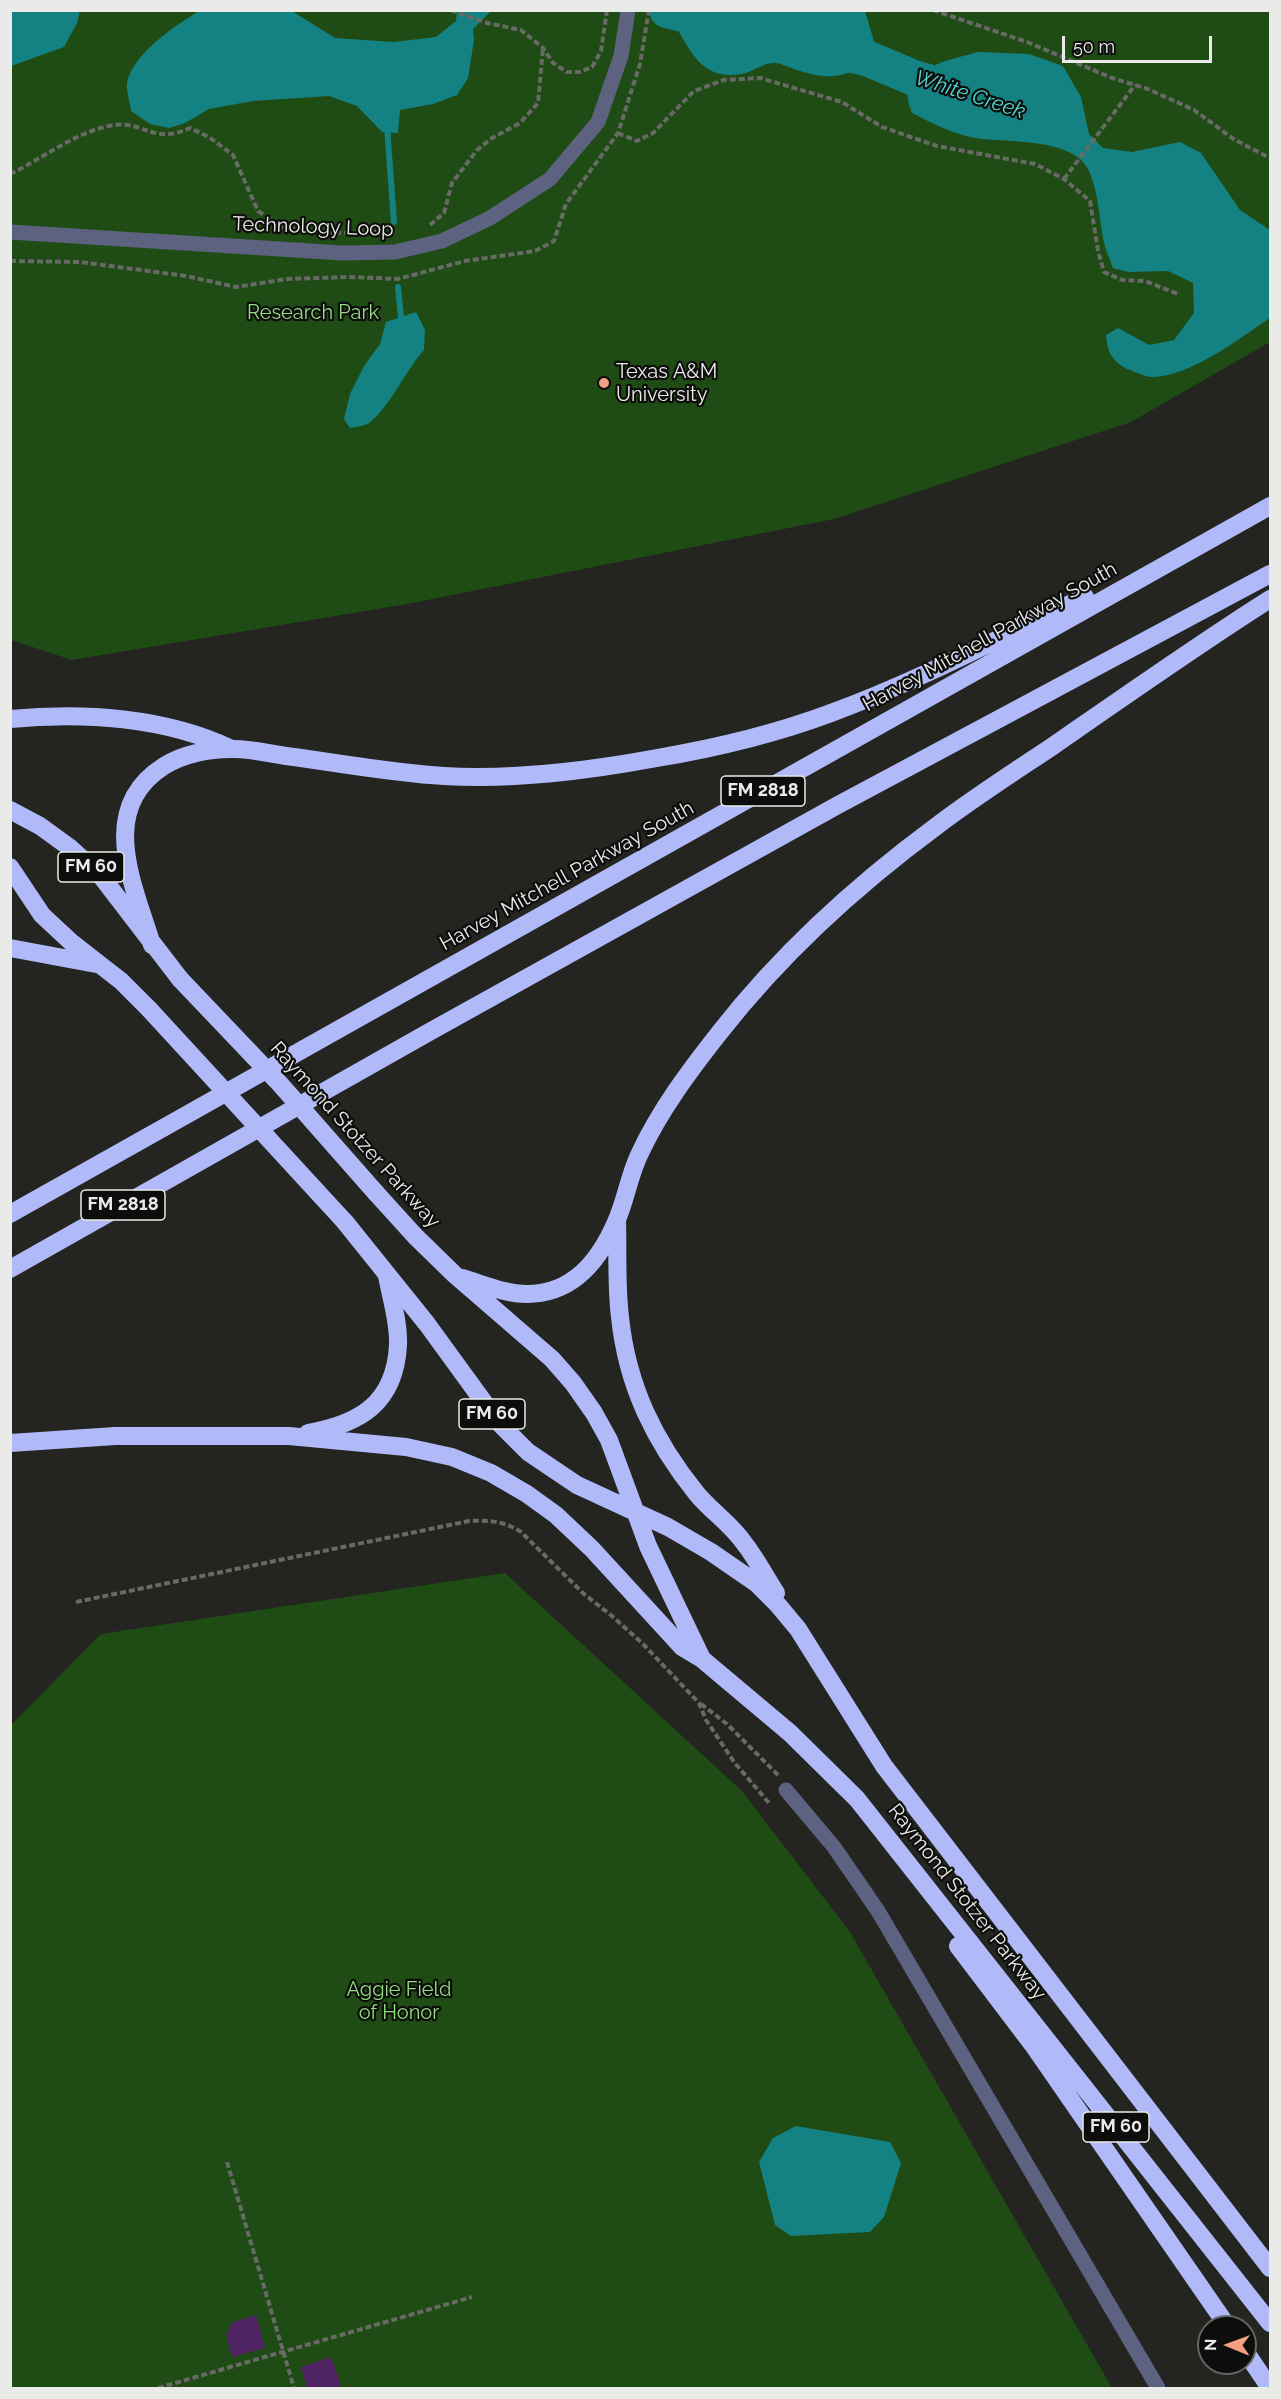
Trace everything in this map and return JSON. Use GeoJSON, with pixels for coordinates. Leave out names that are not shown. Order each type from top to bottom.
{"type":"FeatureCollection","features":[{"type":"Feature","properties":{"kind":"highway","name":"Harvey Mitchell Parkway South"},"geometry":{"type":"LineString","coordinates":[[10,1214],[1270,506]]}},
{"type":"Feature","properties":{"kind":"highway"},"geometry":{"type":"LineString","coordinates":[[152,945],[124,849],[124,830],[134,794],[146,779],[187,755],[232,749],[413,774],[481,778],[558,774],[621,765],[742,741],[830,714],[906,682],[1233,526]]}},
{"type":"Feature","properties":{"kind":"highway","name":"FM 2818"},"geometry":{"type":"LineString","coordinates":[[10,1269],[430,1031],[838,805],[1270,574]]}},
{"type":"Feature","properties":{"kind":"highway"},"geometry":{"type":"LineString","coordinates":[[455,1275],[505,1291],[526,1294],[547,1292],[568,1283],[586,1270],[596,1260],[617,1219],[624,1192],[640,1153],[660,1116],[697,1061],[739,1008],[792,951],[859,888],[937,826],[1270,599]]}},
{"type":"Feature","properties":{"kind":"highway"},"geometry":{"type":"LineString","coordinates":[[10,719],[77,715],[128,721],[208,737],[232,749]]}},
{"type":"Feature","properties":{"kind":"highway","name":"Raymond Stotzer Parkway"},"geometry":{"type":"LineString","coordinates":[[10,810],[40,826],[101,876],[180,979],[280,1084],[415,1236],[455,1275],[552,1359],[573,1383],[609,1440],[648,1546],[702,1659],[790,1732],[857,1799],[1270,2323]]}},
{"type":"Feature","properties":{"kind":"highway","name":"Raymond Stotzer Parkway"},"geometry":{"type":"LineString","coordinates":[[10,867],[42,915],[121,981],[149,1009],[345,1222],[387,1272],[499,1423],[528,1452],[577,1485],[636,1512],[711,1552],[756,1583],[798,1629],[884,1766],[1270,2268]]}},
{"type":"Feature","properties":{"kind":"highway"},"geometry":{"type":"LineString","coordinates":[[10,948],[98,964]]}},
{"type":"Feature","properties":{"kind":"highway"},"geometry":{"type":"LineString","coordinates":[[617,1219],[620,1316],[627,1357],[638,1398],[650,1425],[697,1494],[744,1542],[798,1629]]}},
{"type":"Feature","properties":{"kind":"highway"},"geometry":{"type":"LineString","coordinates":[[288,1436],[348,1424],[377,1402],[388,1386],[395,1366],[398,1343],[387,1272]]}},
{"type":"Feature","properties":{"kind":"highway"},"geometry":{"type":"LineString","coordinates":[[10,1443],[115,1436],[288,1436],[374,1443],[430,1451],[490,1473],[527,1494],[556,1515],[592,1549],[682,1647],[702,1659]]}},
{"type":"Feature","properties":{"kind":"highway"},"geometry":{"type":"LineString","coordinates":[[927,1887],[939,1922],[1033,2045],[1220,2315]]}},
{"type":"Feature","properties":{"kind":"highway"},"geometry":{"type":"LineString","coordinates":[[1257,2369],[1270,2388]]}},
{"type":"Feature","properties":{"kind":"street","name":"Technology Loop"},"geometry":{"type":"LineString","coordinates":[[10,232],[343,253],[395,252],[442,241],[490,218],[550,179],[598,122],[621,56],[628,10]]}},
{"type":"Feature","properties":{"kind":"street"},"geometry":{"type":"LineString","coordinates":[[786,1790],[834,1847],[878,1911],[1158,2388]]}},
{"type":"Feature","properties":{"kind":"path"},"geometry":{"type":"LineString","coordinates":[[451,10],[521,30],[543,48],[553,63],[567,72],[580,72],[592,67],[601,51],[607,10]]}},
{"type":"Feature","properties":{"kind":"path"},"geometry":{"type":"LineString","coordinates":[[640,64],[649,10]]}},
{"type":"Feature","properties":{"kind":"path"},"geometry":{"type":"LineString","coordinates":[[933,10],[1027,42],[1194,110],[1235,140],[1270,158]]}},
{"type":"Feature","properties":{"kind":"path"},"geometry":{"type":"LineString","coordinates":[[420,228],[430,225],[444,213],[452,183],[477,150],[492,138],[520,123],[538,103],[543,48]]}},
{"type":"Feature","properties":{"kind":"path"},"geometry":{"type":"LineString","coordinates":[[618,133],[637,141],[653,133],[694,91],[724,80],[760,78],[842,102],[882,127],[937,146],[1035,164],[1064,179],[1090,201],[1098,251],[1104,272],[1122,280],[1145,280],[1178,294]]}},
{"type":"Feature","properties":{"kind":"path"},"geometry":{"type":"LineString","coordinates":[[1064,179],[1135,85]]}},
{"type":"Feature","properties":{"kind":"path"},"geometry":{"type":"LineString","coordinates":[[10,174],[72,140],[116,125],[156,134],[177,134],[190,128],[208,137],[233,155],[258,211],[283,227],[306,233]]}},
{"type":"Feature","properties":{"kind":"path"},"geometry":{"type":"LineString","coordinates":[[317,233],[399,232]]}},
{"type":"Feature","properties":{"kind":"path"},"geometry":{"type":"LineString","coordinates":[[76,1602],[469,1521],[500,1522],[512,1525],[522,1532],[584,1594],[643,1644],[699,1703],[727,1724],[773,1768],[786,1790]]}},
{"type":"Feature","properties":{"kind":"path"},"geometry":{"type":"LineString","coordinates":[[699,1703],[706,1720],[734,1762],[769,1803]]}},
{"type":"Feature","properties":{"kind":"path"},"geometry":{"type":"LineString","coordinates":[[227,2162],[294,2388]]}},
{"type":"Feature","properties":{"kind":"path"},"geometry":{"type":"LineString","coordinates":[[158,2388],[472,2297]]}},
{"type":"Feature","properties":{"kind":"green space","name":"Research Park"},"geometry":{"type":"Polygon","coordinates":[[[11,11],[1270,11],[1270,342],[1131,422],[834,519],[407,604],[72,660],[11,640],[11,11]]]}},
{"type":"Feature","properties":{"kind":"green space","name":"Aggie Field of Honor"},"geometry":{"type":"Polygon","coordinates":[[[505,1573],[742,1791],[850,1932],[1112,2388],[11,2388],[11,1725],[101,1634],[505,1573]]]}},
{"type":"Feature","properties":{"kind":"water"},"geometry":{"type":"Polygon","coordinates":[[[201,10],[292,11],[335,38],[394,42],[436,37],[456,21],[457,11],[491,11],[473,29],[474,40],[468,78],[457,95],[433,104],[400,110],[398,133],[382,132],[357,106],[329,96],[253,101],[209,109],[185,123],[169,128],[150,124],[131,111],[127,83],[131,72],[137,61],[157,41],[201,10]]]}},
{"type":"Feature","properties":{"kind":"water"},"geometry":{"type":"Polygon","coordinates":[[[10,11],[80,11],[77,23],[64,47],[11,66],[10,11]]]}},
{"type":"Feature","properties":{"kind":"water"},"geometry":{"type":"Polygon","coordinates":[[[683,11],[865,11],[875,45],[865,67],[837,76],[814,75],[774,63],[742,74],[719,74],[710,70],[696,58],[679,32],[683,11]]]}},
{"type":"Feature","properties":{"kind":"water"},"geometry":{"type":"Polygon","coordinates":[[[978,52],[1029,54],[1063,66],[1081,97],[1089,134],[1103,148],[1132,152],[1180,142],[1201,153],[1240,210],[1270,230],[1270,318],[1214,355],[1167,375],[1146,376],[1124,367],[1115,360],[1108,347],[1106,335],[1118,328],[1149,345],[1174,340],[1194,313],[1193,283],[1168,271],[1128,272],[1113,268],[1104,243],[1097,197],[1089,171],[1081,160],[1069,152],[1038,144],[975,138],[942,128],[912,113],[908,94],[911,84],[918,76],[936,65],[978,52]]]}},
{"type":"Feature","properties":{"kind":"water"},"geometry":{"type":"Polygon","coordinates":[[[416,312],[425,330],[424,350],[377,416],[367,424],[350,428],[344,419],[350,394],[364,366],[380,344],[386,322],[416,312]]]}},
{"type":"Feature","properties":{"kind":"water"},"geometry":{"type":"Polygon","coordinates":[[[796,2126],[890,2142],[901,2163],[884,2217],[870,2232],[791,2236],[775,2225],[759,2162],[773,2138],[796,2126]]]}},
{"type":"Feature","properties":{"kind":"building"},"geometry":{"type":"Polygon","coordinates":[[[256,2315],[265,2348],[232,2357],[226,2335],[233,2322],[256,2315]]]}},
{"type":"Feature","properties":{"kind":"building"},"geometry":{"type":"Polygon","coordinates":[[[331,2357],[339,2379],[339,2388],[307,2388],[301,2367],[331,2357]]]}},
{"type":"Feature","properties":{"kind":"waterway","name":"White Creek"},"geometry":{"type":"LineString","coordinates":[[667,10],[730,26]]}},
{"type":"Feature","properties":{"kind":"waterway","name":"White Creek"},"geometry":{"type":"LineString","coordinates":[[822,47],[869,59],[914,78],[961,91]]}},
{"type":"Feature","properties":{"kind":"waterway"},"geometry":{"type":"LineString","coordinates":[[387,127],[394,222]]}},
{"type":"Feature","properties":{"kind":"waterway"},"geometry":{"type":"LineString","coordinates":[[398,287],[401,317]]}},
{"type":"Feature","properties":{"kind":"place","name":"Texas A&M University"},"geometry":{"type":"Point","coordinates":[604,383]}}]}
